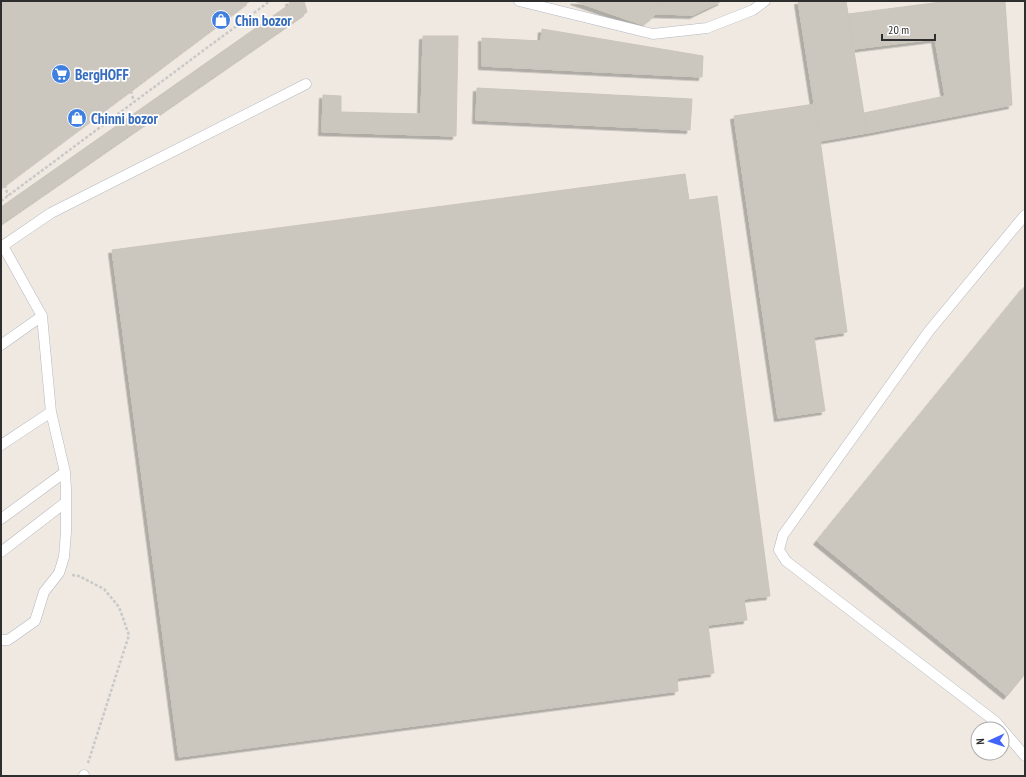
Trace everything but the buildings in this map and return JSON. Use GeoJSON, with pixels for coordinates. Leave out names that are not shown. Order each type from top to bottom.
{"type":"FeatureCollection","features":[{"type":"Feature","properties":{"kind":"lane"},"geometry":{"type":"LineString","coordinates":[[519,1],[653,34],[707,28],[753,10],[765,1]]}},
{"type":"Feature","properties":{"kind":"lane"},"geometry":{"type":"LineString","coordinates":[[1,640],[8,640],[34,621],[44,592],[59,573],[64,557],[66,502],[65,472],[51,412],[42,316],[2,246],[51,213],[306,84]]}},
{"type":"Feature","properties":{"kind":"lane"},"geometry":{"type":"LineString","coordinates":[[995,721],[786,561],[779,550],[783,535],[929,331],[1025,215]]}},
{"type":"Feature","properties":{"kind":"lane"},"geometry":{"type":"LineString","coordinates":[[1,345],[42,316]]}},
{"type":"Feature","properties":{"kind":"lane"},"geometry":{"type":"LineString","coordinates":[[1,444],[51,412]]}},
{"type":"Feature","properties":{"kind":"lane"},"geometry":{"type":"LineString","coordinates":[[1,519],[65,472]]}},
{"type":"Feature","properties":{"kind":"lane"},"geometry":{"type":"LineString","coordinates":[[1,552],[66,502]]}},
{"type":"Feature","properties":{"kind":"lane"},"geometry":{"type":"LineString","coordinates":[[1010,738],[1025,756]]}},
{"type":"Feature","properties":{"kind":"path"},"geometry":{"type":"LineString","coordinates":[[1,201],[270,1]]}},
{"type":"Feature","properties":{"kind":"path"},"geometry":{"type":"LineString","coordinates":[[131,91],[134,102]]}},
{"type":"Feature","properties":{"kind":"path"},"geometry":{"type":"LineString","coordinates":[[5,185],[8,196]]}},
{"type":"Feature","properties":{"kind":"path"},"geometry":{"type":"LineString","coordinates":[[59,573],[79,576],[104,589],[119,607],[129,635],[84,776]]}},
{"type":"Feature","properties":{"kind":"place","name":"Chin bozor"},"geometry":{"type":"Point","coordinates":[221,20]}},
{"type":"Feature","properties":{"kind":"place","name":"BergHOFF"},"geometry":{"type":"Point","coordinates":[61,74]}},
{"type":"Feature","properties":{"kind":"place","name":"Chinni bozor"},"geometry":{"type":"Point","coordinates":[77,118]}}]}
